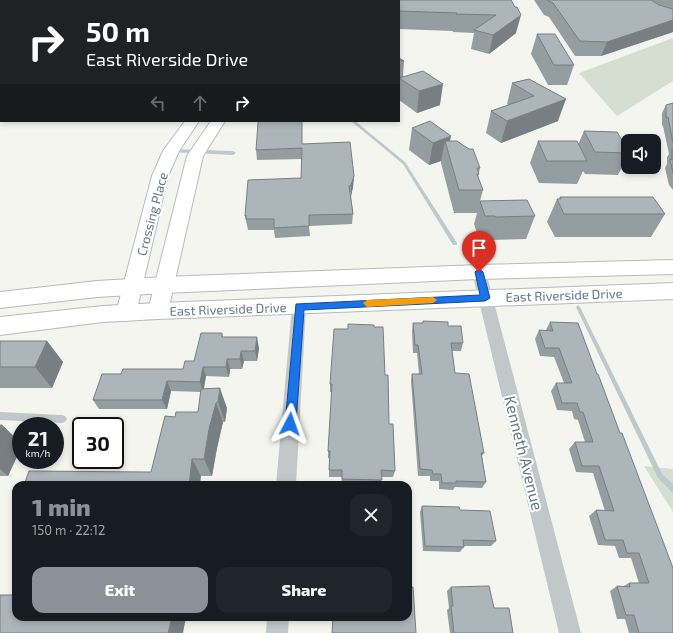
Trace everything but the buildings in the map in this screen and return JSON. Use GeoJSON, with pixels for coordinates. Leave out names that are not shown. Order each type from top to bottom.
{"type":"FeatureCollection","features":[{"type":"Feature","properties":{"kind":"main road","name":"East Riverside Drive"},"geometry":{"type":"LineString","coordinates":[[0,300],[133,286],[479,272],[673,267]]}},
{"type":"Feature","properties":{"kind":"main road","name":"East Riverside Drive"},"geometry":{"type":"LineString","coordinates":[[0,326],[38,320],[158,311],[299,307],[673,291]]}},
{"type":"Feature","properties":{"kind":"street","name":"Crossing Place"},"geometry":{"type":"LineString","coordinates":[[126,313],[160,176],[171,151],[191,122]]}},
{"type":"Feature","properties":{"kind":"street","name":"Crossing Place"},"geometry":{"type":"LineString","coordinates":[[158,311],[190,172],[197,152],[217,122]]}},
{"type":"Feature","properties":{"kind":"street","name":"Kenneth Avenue"},"geometry":{"type":"LineString","coordinates":[[479,272],[570,633]]}},
{"type":"Feature","properties":{"kind":"street"},"geometry":{"type":"LineString","coordinates":[[286,481],[299,307]]}},
{"type":"Feature","properties":{"kind":"street"},"geometry":{"type":"LineString","coordinates":[[277,633],[278,621]]}},
{"type":"Feature","properties":{"kind":"lane"},"geometry":{"type":"LineString","coordinates":[[171,151],[233,153]]}},
{"type":"Feature","properties":{"kind":"lane"},"geometry":{"type":"LineString","coordinates":[[0,416],[16,417]]}},
{"type":"Feature","properties":{"kind":"shaded area"},"geometry":{"type":"Polygon","coordinates":[[[673,38],[673,81],[617,116],[579,73],[673,38]]]}},
{"type":"Feature","properties":{"kind":"shaded area"},"geometry":{"type":"Polygon","coordinates":[[[644,466],[673,469],[673,512],[644,466]]]}},
{"type":"Feature","properties":{"kind":"waterway"},"geometry":{"type":"LineString","coordinates":[[354,122],[404,163],[455,244]]}},
{"type":"Feature","properties":{"kind":"waterway"},"geometry":{"type":"LineString","coordinates":[[578,307],[660,476],[673,489]]}},
{"type":"Feature","properties":{"kind":"slow traffic"},"geometry":{"type":"LineString","coordinates":[[367,303],[433,300]]}},
{"type":"Feature","properties":{"kind":"route"},"geometry":{"type":"LineString","coordinates":[[290,424],[299,307],[485,298],[479,272]]}}]}
